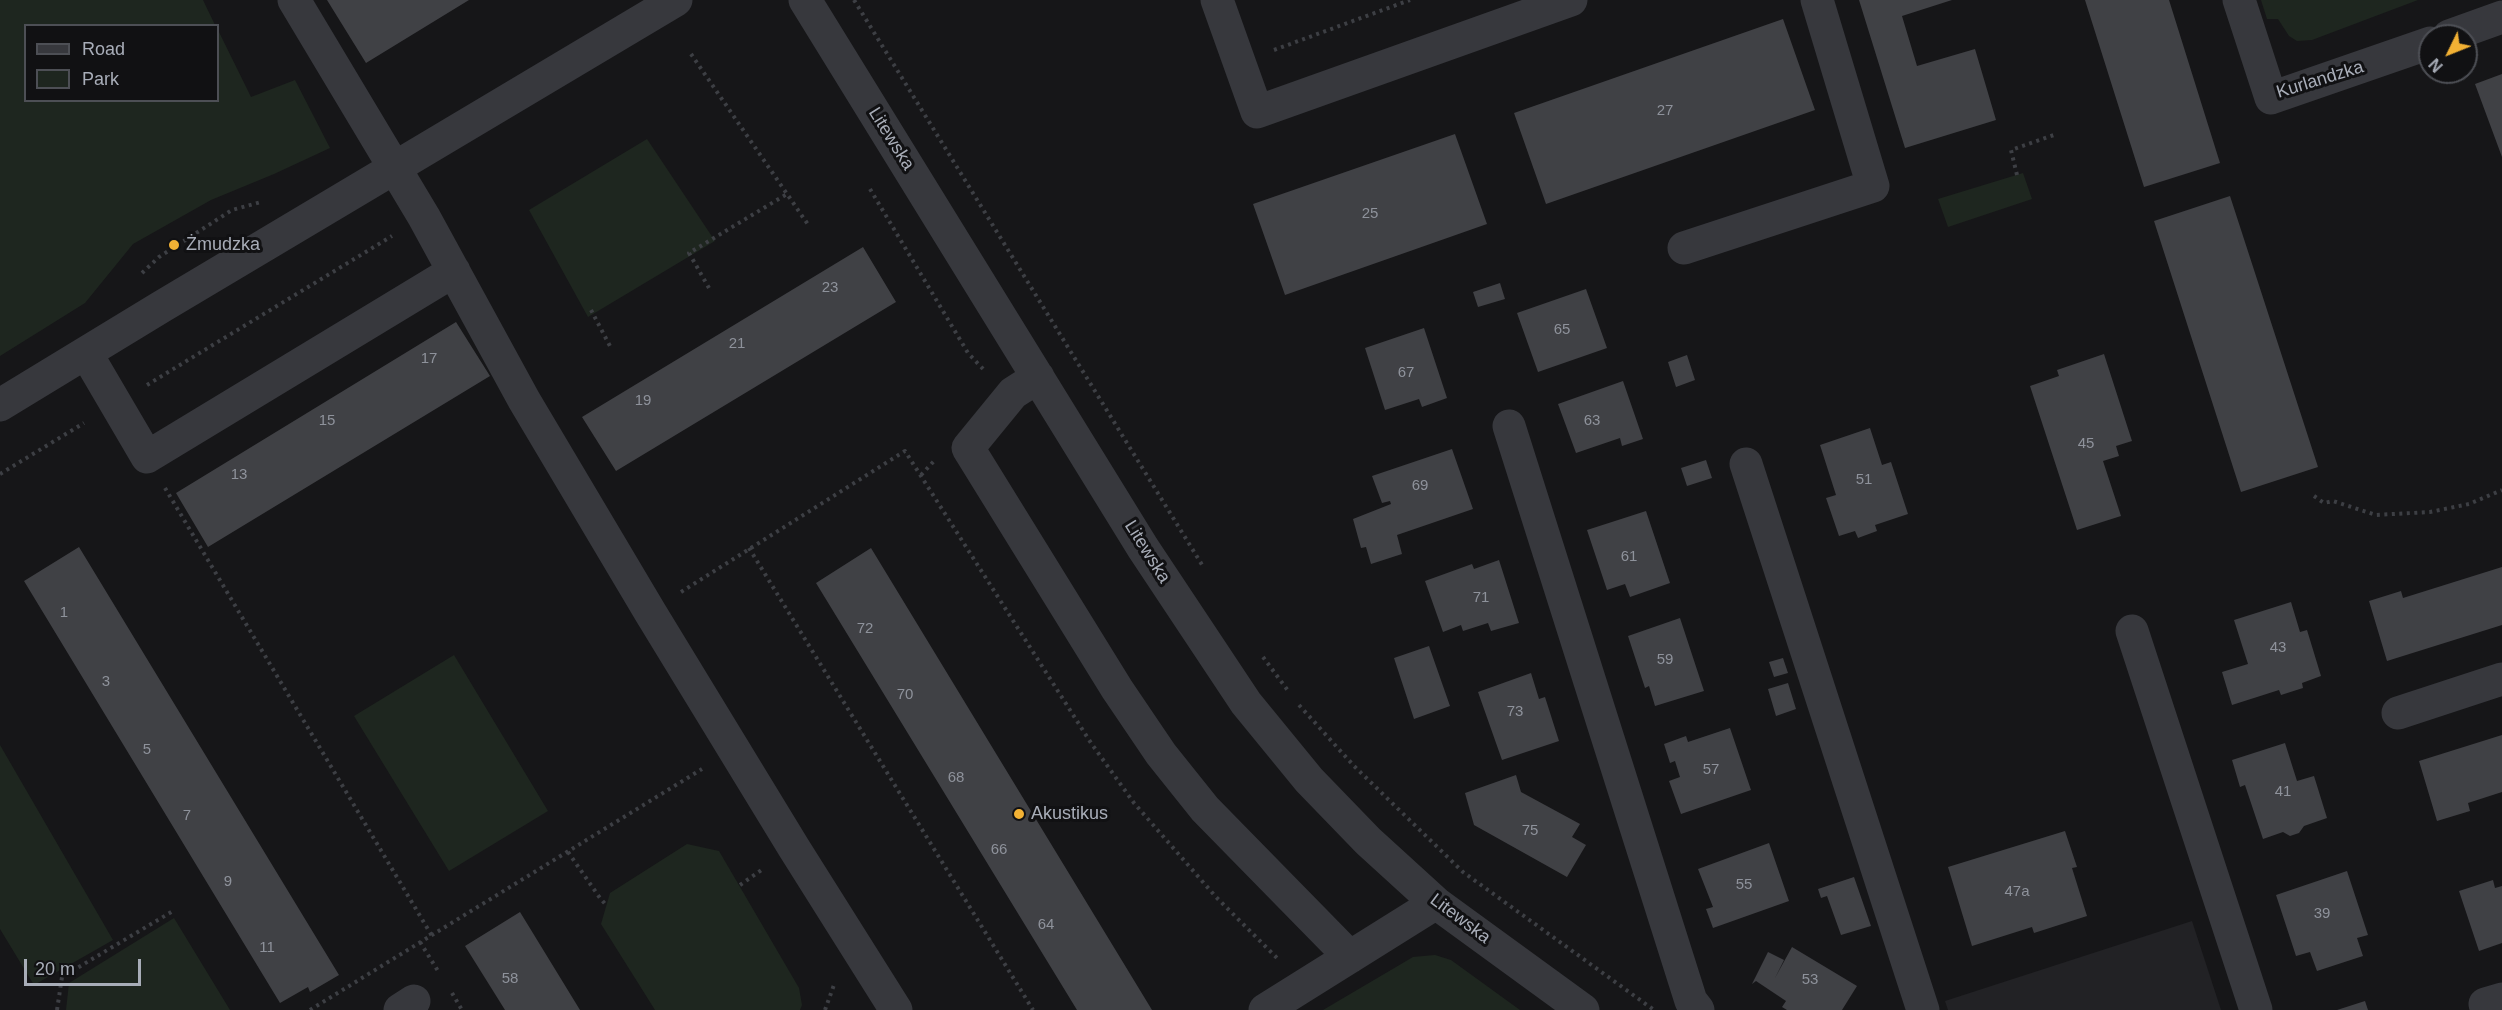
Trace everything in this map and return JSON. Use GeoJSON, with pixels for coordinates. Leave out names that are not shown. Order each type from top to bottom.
{"type":"FeatureCollection","features":[{"type":"Feature","properties":{"kind":"street"},"geometry":{"type":"LineString","coordinates":[[294,0],[424,217],[524,400],[650,612],[896,1010]]}},
{"type":"Feature","properties":{"kind":"street"},"geometry":{"type":"LineString","coordinates":[[0,405],[676,0]]}},
{"type":"Feature","properties":{"kind":"street"},"geometry":{"type":"LineString","coordinates":[[1217,0],[1257,112],[1572,0]]}},
{"type":"Feature","properties":{"kind":"street"},"geometry":{"type":"LineString","coordinates":[[1684,248],[1873,186],[1817,0]]}},
{"type":"Feature","properties":{"kind":"street","name":"Kurlandzka"},"geometry":{"type":"LineString","coordinates":[[2240,0],[2271,99],[2418,47]]}},
{"type":"Feature","properties":{"kind":"street","name":"Litewska"},"geometry":{"type":"LineString","coordinates":[[809,4],[1025,385],[1155,567],[1246,704],[1309,780],[1368,841],[1436,903],[1583,1010]]}},
{"type":"Feature","properties":{"kind":"street"},"geometry":{"type":"LineString","coordinates":[[2478,26],[2502,17]]}},
{"type":"Feature","properties":{"kind":"street"},"geometry":{"type":"LineString","coordinates":[[86,353],[147,457],[454,271]]}},
{"type":"Feature","properties":{"kind":"street"},"geometry":{"type":"LineString","coordinates":[[1025,385],[968,448],[1117,688],[1161,754],[1205,809],[1350,957]]}},
{"type":"Feature","properties":{"kind":"street"},"geometry":{"type":"LineString","coordinates":[[1509,426],[1691,1001],[1698,1010]]}},
{"type":"Feature","properties":{"kind":"street"},"geometry":{"type":"LineString","coordinates":[[1746,464],[1923,1010]]}},
{"type":"Feature","properties":{"kind":"street"},"geometry":{"type":"LineString","coordinates":[[2132,631],[2256,1010]]}},
{"type":"Feature","properties":{"kind":"street"},"geometry":{"type":"LineString","coordinates":[[2398,713],[2502,679]]}},
{"type":"Feature","properties":{"kind":"street"},"geometry":{"type":"LineString","coordinates":[[1265,1010],[1436,903]]}},
{"type":"Feature","properties":{"kind":"path"},"geometry":{"type":"LineString","coordinates":[[854,0],[1209,576]]}},
{"type":"Feature","properties":{"kind":"path"},"geometry":{"type":"LineString","coordinates":[[1240,62],[1410,0]]}},
{"type":"Feature","properties":{"kind":"path"},"geometry":{"type":"LineString","coordinates":[[691,54],[809,226]]}},
{"type":"Feature","properties":{"kind":"path"},"geometry":{"type":"LineString","coordinates":[[2017,175],[2011,150],[2054,135]]}},
{"type":"Feature","properties":{"kind":"path"},"geometry":{"type":"LineString","coordinates":[[870,189],[968,353],[991,378],[1025,385]]}},
{"type":"Feature","properties":{"kind":"path"},"geometry":{"type":"LineString","coordinates":[[709,288],[689,253],[787,194]]}},
{"type":"Feature","properties":{"kind":"path"},"geometry":{"type":"LineString","coordinates":[[0,474],[424,217]]}},
{"type":"Feature","properties":{"kind":"path"},"geometry":{"type":"LineString","coordinates":[[591,310],[611,348]]}},
{"type":"Feature","properties":{"kind":"path"},"geometry":{"type":"LineString","coordinates":[[650,612],[906,451],[1091,743],[1134,803],[1216,897],[1305,985]]}},
{"type":"Feature","properties":{"kind":"path"},"geometry":{"type":"LineString","coordinates":[[147,457],[432,936]]}},
{"type":"Feature","properties":{"kind":"path"},"geometry":{"type":"LineString","coordinates":[[2314,496],[2324,503],[2333,501],[2376,515],[2430,512],[2469,504],[2502,490]]}},
{"type":"Feature","properties":{"kind":"path"},"geometry":{"type":"LineString","coordinates":[[749,548],[1033,1010]]}},
{"type":"Feature","properties":{"kind":"path"},"geometry":{"type":"LineString","coordinates":[[1261,654],[1293,699],[1354,766],[1463,872],[1654,1010]]}},
{"type":"Feature","properties":{"kind":"path"},"geometry":{"type":"LineString","coordinates":[[310,1010],[734,750]]}},
{"type":"Feature","properties":{"kind":"path"},"geometry":{"type":"LineString","coordinates":[[568,852],[606,905]]}},
{"type":"Feature","properties":{"kind":"path"},"geometry":{"type":"LineString","coordinates":[[57,1010],[62,977],[173,911]]}},
{"type":"Feature","properties":{"kind":"shaded area"},"geometry":{"type":"Polygon","coordinates":[[[2192,921],[2221,1010],[1948,1010],[1945,1001],[2192,921]]]}},
{"type":"Feature","properties":{"kind":"green space"},"geometry":{"type":"Polygon","coordinates":[[[0,0],[203,0],[215,24],[24,24],[24,102],[219,102],[219,32],[251,97],[295,80],[330,148],[211,200],[133,244],[85,303],[0,356],[0,0]]]}},
{"type":"Feature","properties":{"kind":"green space"},"geometry":{"type":"Polygon","coordinates":[[[2261,0],[2418,0],[2312,40],[2297,41],[2289,36],[2278,19],[2267,19],[2261,0]]]}},
{"type":"Feature","properties":{"kind":"green space"},"geometry":{"type":"Polygon","coordinates":[[[647,139],[715,241],[588,317],[529,210],[647,139]]]}},
{"type":"Feature","properties":{"kind":"green space"},"geometry":{"type":"Polygon","coordinates":[[[2023,173],[2032,199],[1948,227],[1938,199],[2023,173]]]}},
{"type":"Feature","properties":{"kind":"green space"},"geometry":{"type":"Polygon","coordinates":[[[454,655],[548,811],[449,871],[354,716],[454,655]]]}},
{"type":"Feature","properties":{"kind":"green space"},"geometry":{"type":"Polygon","coordinates":[[[0,745],[113,940],[34,985],[0,929],[0,745]]]}},
{"type":"Feature","properties":{"kind":"green space"},"geometry":{"type":"Polygon","coordinates":[[[687,844],[719,851],[799,988],[802,1005],[800,1010],[655,1010],[601,924],[610,893],[687,844]]]}},
{"type":"Feature","properties":{"kind":"green space"},"geometry":{"type":"Polygon","coordinates":[[[174,918],[230,1010],[66,1010],[69,983],[174,918]]]}},
{"type":"Feature","properties":{"kind":"green space"},"geometry":{"type":"Polygon","coordinates":[[[1435,955],[1451,960],[1520,1010],[1323,1010],[1413,957],[1435,955]]]}},
{"type":"Feature","properties":{"kind":"building"},"geometry":{"type":"Polygon","coordinates":[[[327,0],[469,0],[366,63],[327,0]]]}},
{"type":"Feature","properties":{"kind":"building"},"geometry":{"type":"Polygon","coordinates":[[[1859,0],[1952,0],[1902,16],[1917,66],[1975,49],[1996,120],[1905,148],[1859,0]]]}},
{"type":"Feature","properties":{"kind":"building"},"geometry":{"type":"Polygon","coordinates":[[[2085,0],[2169,0],[2220,163],[2144,187],[2085,0]]]}},
{"type":"Feature","properties":{"kind":"building"},"geometry":{"type":"Polygon","coordinates":[[[1783,19],[1815,110],[1546,204],[1514,113],[1783,19]]]}},
{"type":"Feature","properties":{"kind":"building"},"geometry":{"type":"Polygon","coordinates":[[[2502,74],[2502,157],[2475,84],[2502,74]]]}},
{"type":"Feature","properties":{"kind":"building"},"geometry":{"type":"Polygon","coordinates":[[[1455,134],[1487,224],[1285,295],[1253,204],[1455,134]]]}},
{"type":"Feature","properties":{"kind":"building"},"geometry":{"type":"Polygon","coordinates":[[[2230,196],[2318,467],[2241,492],[2154,221],[2230,196]]]}},
{"type":"Feature","properties":{"kind":"building"},"geometry":{"type":"Polygon","coordinates":[[[863,247],[896,302],[616,471],[582,417],[863,247]]]}},
{"type":"Feature","properties":{"kind":"building"},"geometry":{"type":"Polygon","coordinates":[[[1500,283],[1505,299],[1478,307],[1473,292],[1500,283]]]}},
{"type":"Feature","properties":{"kind":"building"},"geometry":{"type":"Polygon","coordinates":[[[1586,289],[1607,348],[1538,372],[1517,313],[1586,289]]]}},
{"type":"Feature","properties":{"kind":"building"},"geometry":{"type":"Polygon","coordinates":[[[456,322],[490,376],[208,547],[176,493],[456,322]]]}},
{"type":"Feature","properties":{"kind":"building"},"geometry":{"type":"Polygon","coordinates":[[[1424,328],[1447,398],[1422,407],[1419,399],[1385,410],[1365,348],[1424,328]]]}},
{"type":"Feature","properties":{"kind":"building"},"geometry":{"type":"Polygon","coordinates":[[[2104,354],[2132,441],[2116,446],[2119,456],[2103,461],[2121,516],[2077,530],[2030,386],[2059,376],[2057,370],[2104,354]]]}},
{"type":"Feature","properties":{"kind":"building"},"geometry":{"type":"Polygon","coordinates":[[[1687,355],[1695,380],[1676,387],[1668,362],[1687,355]]]}},
{"type":"Feature","properties":{"kind":"building"},"geometry":{"type":"Polygon","coordinates":[[[1623,381],[1643,439],[1622,446],[1620,438],[1576,453],[1558,404],[1623,381]]]}},
{"type":"Feature","properties":{"kind":"building"},"geometry":{"type":"Polygon","coordinates":[[[1870,428],[1882,465],[1891,462],[1908,514],[1875,525],[1877,531],[1858,538],[1855,531],[1839,536],[1826,498],[1836,495],[1820,445],[1870,428]]]}},
{"type":"Feature","properties":{"kind":"building"},"geometry":{"type":"Polygon","coordinates":[[[1452,449],[1473,509],[1397,535],[1402,554],[1371,564],[1366,547],[1361,548],[1353,519],[1391,504],[1390,501],[1382,503],[1372,476],[1452,449]]]}},
{"type":"Feature","properties":{"kind":"building"},"geometry":{"type":"Polygon","coordinates":[[[1706,460],[1712,478],[1687,486],[1681,468],[1706,460]]]}},
{"type":"Feature","properties":{"kind":"building"},"geometry":{"type":"Polygon","coordinates":[[[1646,511],[1670,583],[1630,597],[1625,584],[1607,590],[1587,530],[1646,511]]]}},
{"type":"Feature","properties":{"kind":"building"},"geometry":{"type":"Polygon","coordinates":[[[79,547],[339,975],[310,992],[308,987],[280,1003],[24,581],[79,547]]]}},
{"type":"Feature","properties":{"kind":"building"},"geometry":{"type":"Polygon","coordinates":[[[871,548],[1152,1010],[1077,1010],[816,583],[871,548]]]}},
{"type":"Feature","properties":{"kind":"building"},"geometry":{"type":"Polygon","coordinates":[[[1499,560],[1519,623],[1491,631],[1488,623],[1463,631],[1461,625],[1443,632],[1425,581],[1472,564],[1474,569],[1499,560]]]}},
{"type":"Feature","properties":{"kind":"building"},"geometry":{"type":"Polygon","coordinates":[[[2502,567],[2502,625],[2387,661],[2369,601],[2401,591],[2403,598],[2502,567]]]}},
{"type":"Feature","properties":{"kind":"building"},"geometry":{"type":"Polygon","coordinates":[[[2291,602],[2300,632],[2307,630],[2321,676],[2302,683],[2303,688],[2281,695],[2279,690],[2232,705],[2222,672],[2248,664],[2234,620],[2291,602]]]}},
{"type":"Feature","properties":{"kind":"building"},"geometry":{"type":"Polygon","coordinates":[[[1680,618],[1704,691],[1655,706],[1649,686],[1645,688],[1628,636],[1680,618]]]}},
{"type":"Feature","properties":{"kind":"building"},"geometry":{"type":"Polygon","coordinates":[[[1429,646],[1450,706],[1414,719],[1394,658],[1429,646]]]}},
{"type":"Feature","properties":{"kind":"building"},"geometry":{"type":"Polygon","coordinates":[[[1783,658],[1788,673],[1774,677],[1769,662],[1783,658]]]}},
{"type":"Feature","properties":{"kind":"building"},"geometry":{"type":"Polygon","coordinates":[[[1531,673],[1539,699],[1545,697],[1559,741],[1502,760],[1478,692],[1531,673]]]}},
{"type":"Feature","properties":{"kind":"building"},"geometry":{"type":"Polygon","coordinates":[[[1788,683],[1796,709],[1776,716],[1768,689],[1788,683]]]}},
{"type":"Feature","properties":{"kind":"building"},"geometry":{"type":"Polygon","coordinates":[[[1730,728],[1751,790],[1681,814],[1669,781],[1680,777],[1675,761],[1670,763],[1664,744],[1686,736],[1688,742],[1730,728]]]}},
{"type":"Feature","properties":{"kind":"building"},"geometry":{"type":"Polygon","coordinates":[[[2502,735],[2502,792],[2468,803],[2470,811],[2437,821],[2419,761],[2502,735]]]}},
{"type":"Feature","properties":{"kind":"building"},"geometry":{"type":"Polygon","coordinates":[[[2285,743],[2297,781],[2314,776],[2327,818],[2304,826],[2299,833],[2290,836],[2283,832],[2263,839],[2245,785],[2240,787],[2232,760],[2285,743]]]}},
{"type":"Feature","properties":{"kind":"building"},"geometry":{"type":"Polygon","coordinates":[[[1516,775],[1521,792],[1580,824],[1572,837],[1586,845],[1567,877],[1474,825],[1465,793],[1516,775]]]}},
{"type":"Feature","properties":{"kind":"building"},"geometry":{"type":"Polygon","coordinates":[[[2065,831],[2077,867],[2072,868],[2087,916],[2034,933],[2032,927],[1972,946],[1948,867],[2065,831]]]}},
{"type":"Feature","properties":{"kind":"building"},"geometry":{"type":"Polygon","coordinates":[[[1769,843],[1789,901],[1713,928],[1706,909],[1713,907],[1698,869],[1769,843]]]}},
{"type":"Feature","properties":{"kind":"building"},"geometry":{"type":"Polygon","coordinates":[[[2347,871],[2368,935],[2357,938],[2363,956],[2317,971],[2310,952],[2296,956],[2276,895],[2347,871]]]}},
{"type":"Feature","properties":{"kind":"building"},"geometry":{"type":"Polygon","coordinates":[[[1854,877],[1871,926],[1841,935],[1827,896],[1821,898],[1818,889],[1854,877]]]}},
{"type":"Feature","properties":{"kind":"building"},"geometry":{"type":"Polygon","coordinates":[[[2493,880],[2495,888],[2502,886],[2502,943],[2479,951],[2459,891],[2493,880]]]}},
{"type":"Feature","properties":{"kind":"building"},"geometry":{"type":"Polygon","coordinates":[[[520,912],[580,1010],[505,1010],[465,946],[520,912]]]}},
{"type":"Feature","properties":{"kind":"building"},"geometry":{"type":"Polygon","coordinates":[[[1792,947],[1857,986],[1842,1010],[1787,1010],[1782,1007],[1786,1001],[1756,981],[1752,984],[1768,952],[1784,960],[1775,978],[1792,947]]]}},
{"type":"Feature","properties":{"kind":"building"},"geometry":{"type":"Polygon","coordinates":[[[2365,1001],[2368,1010],[2337,1010],[2365,1001]]]}},
{"type":"Feature","properties":{"kind":"place","name":"Żmudzka"},"geometry":{"type":"Point","coordinates":[174,245]}},
{"type":"Feature","properties":{"kind":"place","name":"Akustikus"},"geometry":{"type":"Point","coordinates":[1019,814]}}]}
